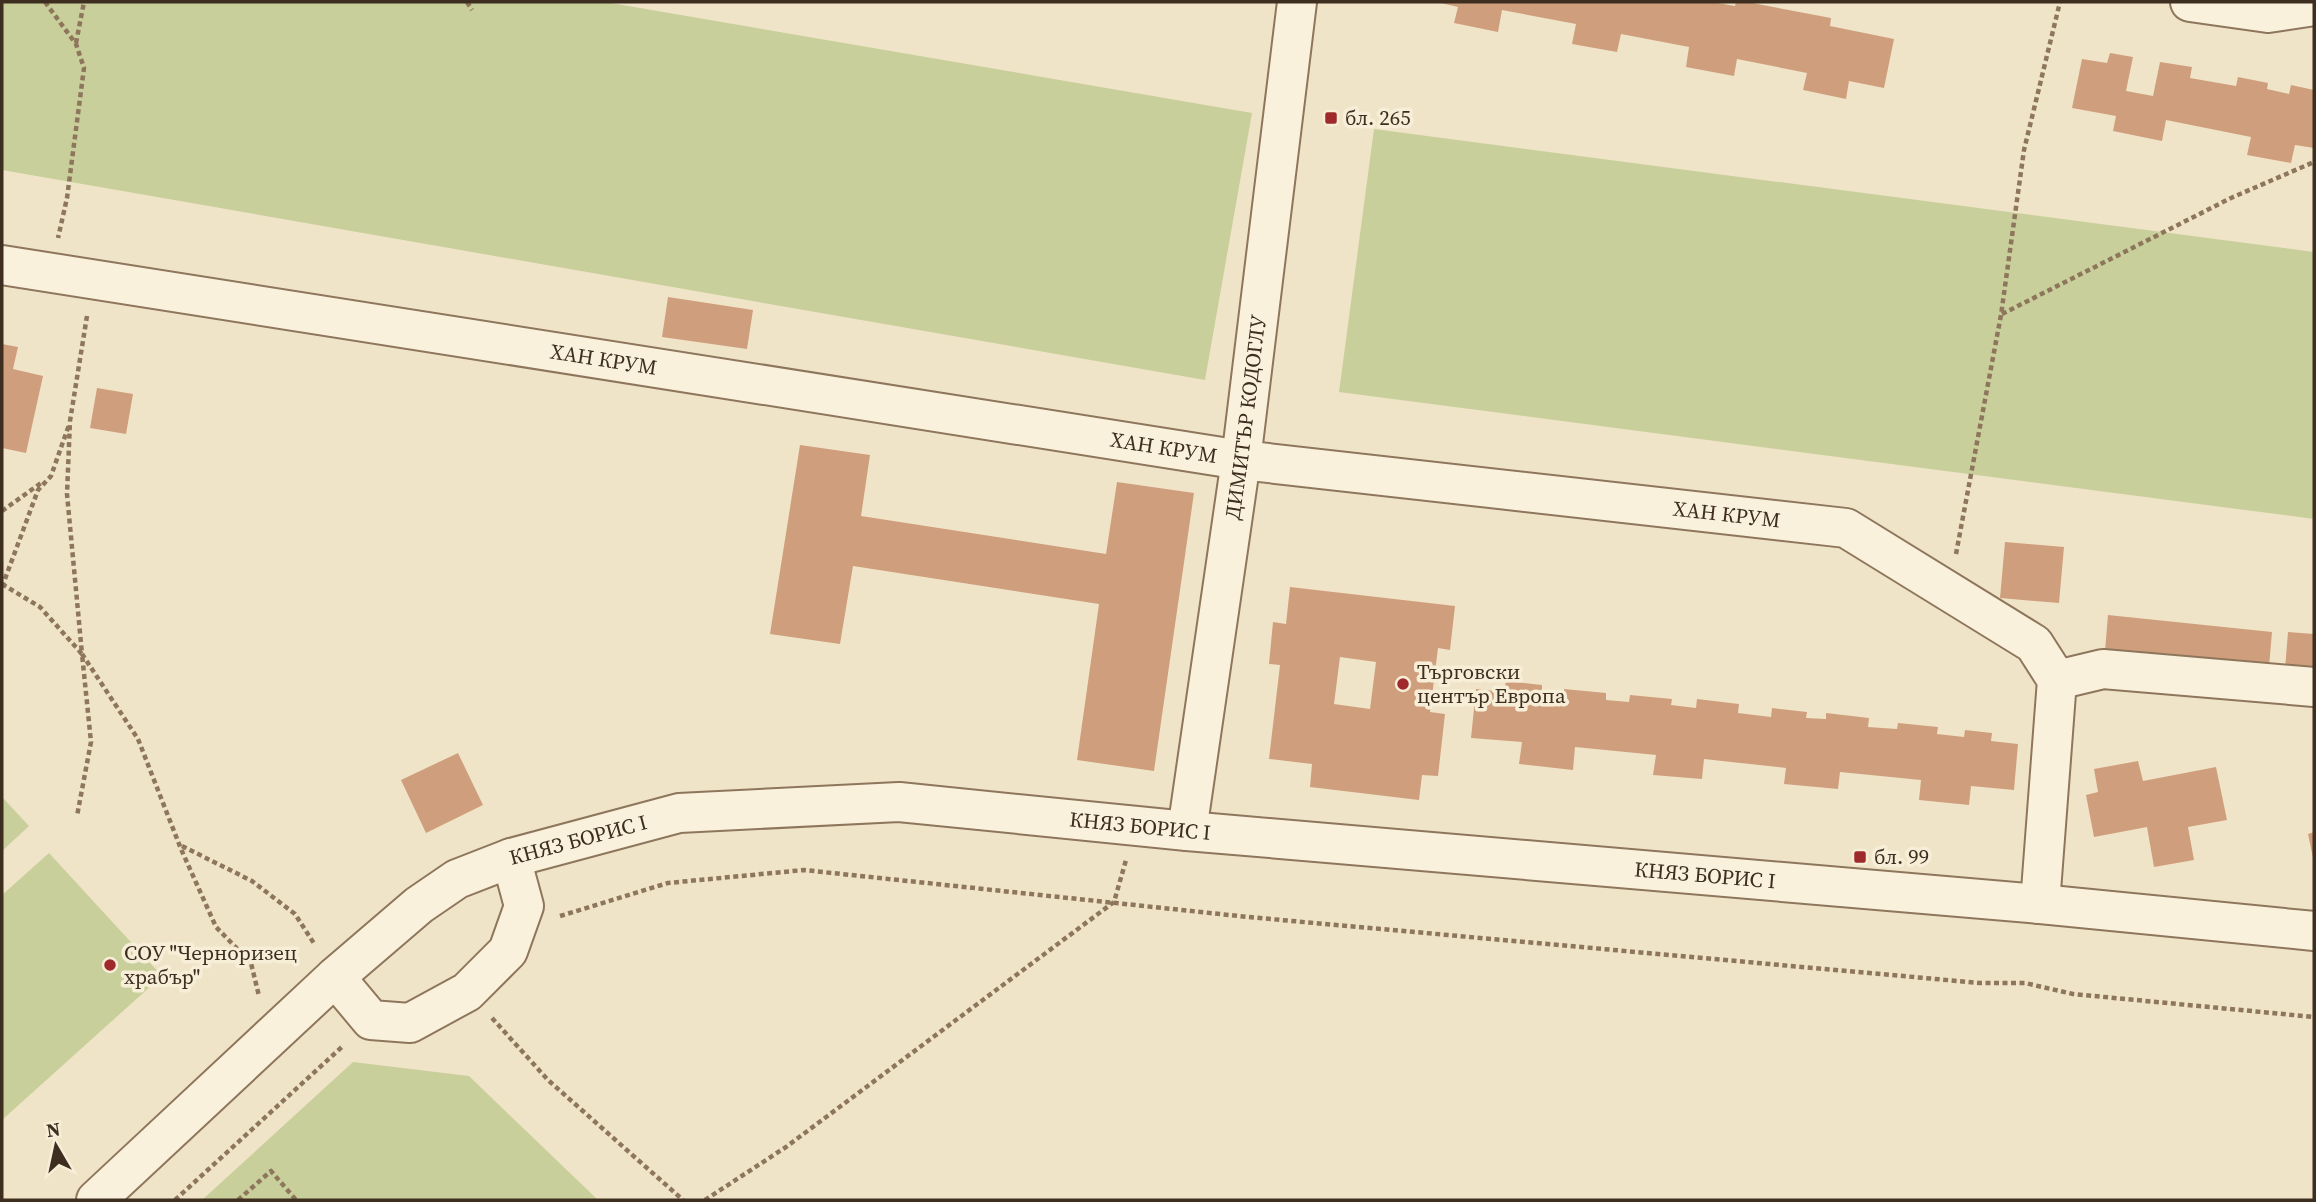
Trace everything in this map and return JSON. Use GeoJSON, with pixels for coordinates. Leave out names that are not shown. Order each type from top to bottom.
{"type":"FeatureCollection","features":[{"type":"Feature","properties":{"kind":"street","name":"ДИМИТЪР КОДОГЛУ"},"geometry":{"type":"LineString","coordinates":[[1187,831],[1241,460],[1297,2]]}},
{"type":"Feature","properties":{"kind":"street"},"geometry":{"type":"LineString","coordinates":[[2190,2],[2268,13],[2314,5]]}},
{"type":"Feature","properties":{"kind":"street","name":"ХАН КРУМ"},"geometry":{"type":"LineString","coordinates":[[2,265],[1241,460],[1846,528],[2034,644],[2057,680]]}},
{"type":"Feature","properties":{"kind":"street"},"geometry":{"type":"LineString","coordinates":[[2040,904],[2057,680],[2103,669],[2314,687]]}},
{"type":"Feature","properties":{"kind":"street","name":"КНЯЗ БОРИС I"},"geometry":{"type":"LineString","coordinates":[[96,1200],[335,977],[419,905],[457,879],[511,858],[679,813],[899,802],[1187,831],[2040,904],[2314,933]]}},
{"type":"Feature","properties":{"kind":"street"},"geometry":{"type":"LineString","coordinates":[[335,977],[371,1020],[410,1023],[467,992],[508,951],[524,906],[511,858]]}},
{"type":"Feature","properties":{"kind":"path"},"geometry":{"type":"LineString","coordinates":[[44,2],[76,44],[84,68],[67,198],[51,273]]}},
{"type":"Feature","properties":{"kind":"path"},"geometry":{"type":"LineString","coordinates":[[76,44],[83,2]]}},
{"type":"Feature","properties":{"kind":"path"},"geometry":{"type":"LineString","coordinates":[[467,2],[471,10]]}},
{"type":"Feature","properties":{"kind":"path"},"geometry":{"type":"LineString","coordinates":[[1949,591],[2001,315],[2024,150],[2060,2]]}},
{"type":"Feature","properties":{"kind":"path"},"geometry":{"type":"LineString","coordinates":[[2001,315],[2231,198],[2314,162]]}},
{"type":"Feature","properties":{"kind":"path"},"geometry":{"type":"LineString","coordinates":[[77,816],[91,742],[67,494],[70,421],[92,281]]}},
{"type":"Feature","properties":{"kind":"path"},"geometry":{"type":"LineString","coordinates":[[70,421],[51,476],[38,490],[2,585],[40,607],[82,654],[138,738],[216,927],[251,963],[259,990],[259,1049]]}},
{"type":"Feature","properties":{"kind":"path"},"geometry":{"type":"LineString","coordinates":[[2,511],[51,476]]}},
{"type":"Feature","properties":{"kind":"path"},"geometry":{"type":"LineString","coordinates":[[705,1200],[786,1147],[1114,902],[1134,825]]}},
{"type":"Feature","properties":{"kind":"path"},"geometry":{"type":"LineString","coordinates":[[181,846],[252,881],[295,914],[335,977]]}},
{"type":"Feature","properties":{"kind":"path"},"geometry":{"type":"LineString","coordinates":[[515,932],[668,883],[804,870],[1262,918],[1629,952],[1826,967],[1980,983],[2025,983],[2073,994],[2314,1017]]}},
{"type":"Feature","properties":{"kind":"path"},"geometry":{"type":"LineString","coordinates":[[467,992],[548,1080],[683,1200]]}},
{"type":"Feature","properties":{"kind":"path"},"geometry":{"type":"LineString","coordinates":[[175,1200],[371,1020]]}},
{"type":"Feature","properties":{"kind":"path"},"geometry":{"type":"LineString","coordinates":[[238,1200],[271,1171],[296,1200]]}},
{"type":"Feature","properties":{"kind":"green space"},"geometry":{"type":"Polygon","coordinates":[[[2,2],[605,2],[1252,113],[1205,380],[2,170],[2,2]]]}},
{"type":"Feature","properties":{"kind":"green space"},"geometry":{"type":"Polygon","coordinates":[[[1374,129],[2314,252],[2314,519],[1339,392],[1374,129]]]}},
{"type":"Feature","properties":{"kind":"green space"},"geometry":{"type":"Polygon","coordinates":[[[2,797],[29,826],[2,851],[2,797]]]}},
{"type":"Feature","properties":{"kind":"green space"},"geometry":{"type":"Polygon","coordinates":[[[49,853],[162,976],[2,1120],[2,895],[49,853]]]}},
{"type":"Feature","properties":{"kind":"green space"},"geometry":{"type":"Polygon","coordinates":[[[353,1062],[469,1076],[598,1200],[202,1200],[353,1062]]]}},
{"type":"Feature","properties":{"kind":"building"},"geometry":{"type":"Polygon","coordinates":[[[1437,2],[1712,2],[1735,6],[1736,2],[1747,2],[1831,18],[1830,26],[1894,39],[1884,88],[1849,81],[1846,99],[1803,90],[1807,73],[1737,59],[1734,76],[1686,67],[1689,47],[1621,34],[1617,52],[1572,44],[1576,24],[1502,10],[1498,32],[1454,23],[1458,7],[1437,2]]]}},
{"type":"Feature","properties":{"kind":"building"},"geometry":{"type":"Polygon","coordinates":[[[2110,53],[2133,57],[2126,91],[2153,96],[2160,62],[2192,67],[2190,78],[2236,86],[2238,77],[2268,83],[2267,89],[2289,94],[2291,85],[2314,90],[2314,148],[2295,145],[2291,163],[2247,155],[2251,137],[2166,120],[2162,141],[2113,131],[2116,116],[2072,108],[2082,59],[2107,63],[2110,53]]]}},
{"type":"Feature","properties":{"kind":"building"},"geometry":{"type":"Polygon","coordinates":[[[668,297],[753,310],[747,349],[662,337],[668,297]]]}},
{"type":"Feature","properties":{"kind":"building"},"geometry":{"type":"Polygon","coordinates":[[[2,344],[18,347],[13,369],[43,376],[26,453],[2,448],[2,344]]]}},
{"type":"Feature","properties":{"kind":"building"},"geometry":{"type":"Polygon","coordinates":[[[97,388],[133,394],[126,434],[90,428],[97,388]]]}},
{"type":"Feature","properties":{"kind":"building"},"geometry":{"type":"Polygon","coordinates":[[[800,445],[870,455],[861,516],[1106,554],[1117,482],[1194,493],[1154,771],[1077,760],[1099,604],[853,566],[840,644],[770,634],[800,445]]]}},
{"type":"Feature","properties":{"kind":"building"},"geometry":{"type":"Polygon","coordinates":[[[2005,542],[2064,547],[2059,603],[2000,598],[2005,542]]]}},
{"type":"Feature","properties":{"kind":"building","name":"Търговски център Европа"},"geometry":{"type":"Polygon","coordinates":[[[1290,587],[1455,606],[1450,650],[1438,648],[1430,712],[1445,714],[1438,776],[1422,775],[1419,800],[1310,787],[1312,764],[1269,759],[1280,665],[1269,664],[1273,622],[1286,624],[1290,587]],[[1340,657],[1334,704],[1370,709],[1376,662],[1340,657]]]}},
{"type":"Feature","properties":{"kind":"building"},"geometry":{"type":"Polygon","coordinates":[[[2108,615],[2272,632],[2269,667],[2105,651],[2108,615]]]}},
{"type":"Feature","properties":{"kind":"building"},"geometry":{"type":"Polygon","coordinates":[[[2288,632],[2314,634],[2314,671],[2285,669],[2288,632]]]}},
{"type":"Feature","properties":{"kind":"building"},"geometry":{"type":"Polygon","coordinates":[[[1506,681],[1542,685],[1542,692],[1564,694],[1564,689],[1606,693],[1606,700],[1629,702],[1630,695],[1672,699],[1671,705],[1696,708],[1697,699],[1739,704],[1738,713],[1771,717],[1772,708],[1807,712],[1806,718],[1826,719],[1826,713],[1869,718],[1868,727],[1897,729],[1898,723],[1938,727],[1937,734],[1964,737],[1965,730],[1992,733],[1991,741],[2018,744],[2014,790],[1971,786],[1969,805],[1919,800],[1921,780],[1840,772],[1838,789],[1784,784],[1786,768],[1704,759],[1702,779],[1653,775],[1656,755],[1575,747],[1573,770],[1519,764],[1522,742],[1471,738],[1476,689],[1504,692],[1506,681]]]}},
{"type":"Feature","properties":{"kind":"building"},"geometry":{"type":"Polygon","coordinates":[[[458,753],[483,805],[426,833],[401,780],[458,753]]]}},
{"type":"Feature","properties":{"kind":"building"},"geometry":{"type":"Polygon","coordinates":[[[2138,761],[2143,781],[2216,767],[2227,820],[2188,827],[2194,860],[2154,867],[2147,827],[2094,837],[2086,795],[2098,792],[2094,769],[2138,761]]]}},
{"type":"Feature","properties":{"kind":"building"},"geometry":{"type":"Polygon","coordinates":[[[2314,832],[2314,858],[2313,858],[2308,834],[2314,832]]]}},
{"type":"Feature","properties":{"kind":"place","name":"бл. 265"},"geometry":{"type":"Point","coordinates":[1331,118]}},
{"type":"Feature","properties":{"kind":"place","name":"Търговски център Европа"},"geometry":{"type":"Point","coordinates":[1403,684]}},
{"type":"Feature","properties":{"kind":"place","name":"бл. 99"},"geometry":{"type":"Point","coordinates":[1860,857]}},
{"type":"Feature","properties":{"kind":"place","name":"СОУ \"Черноризец храбър\""},"geometry":{"type":"Point","coordinates":[110,965]}}]}
